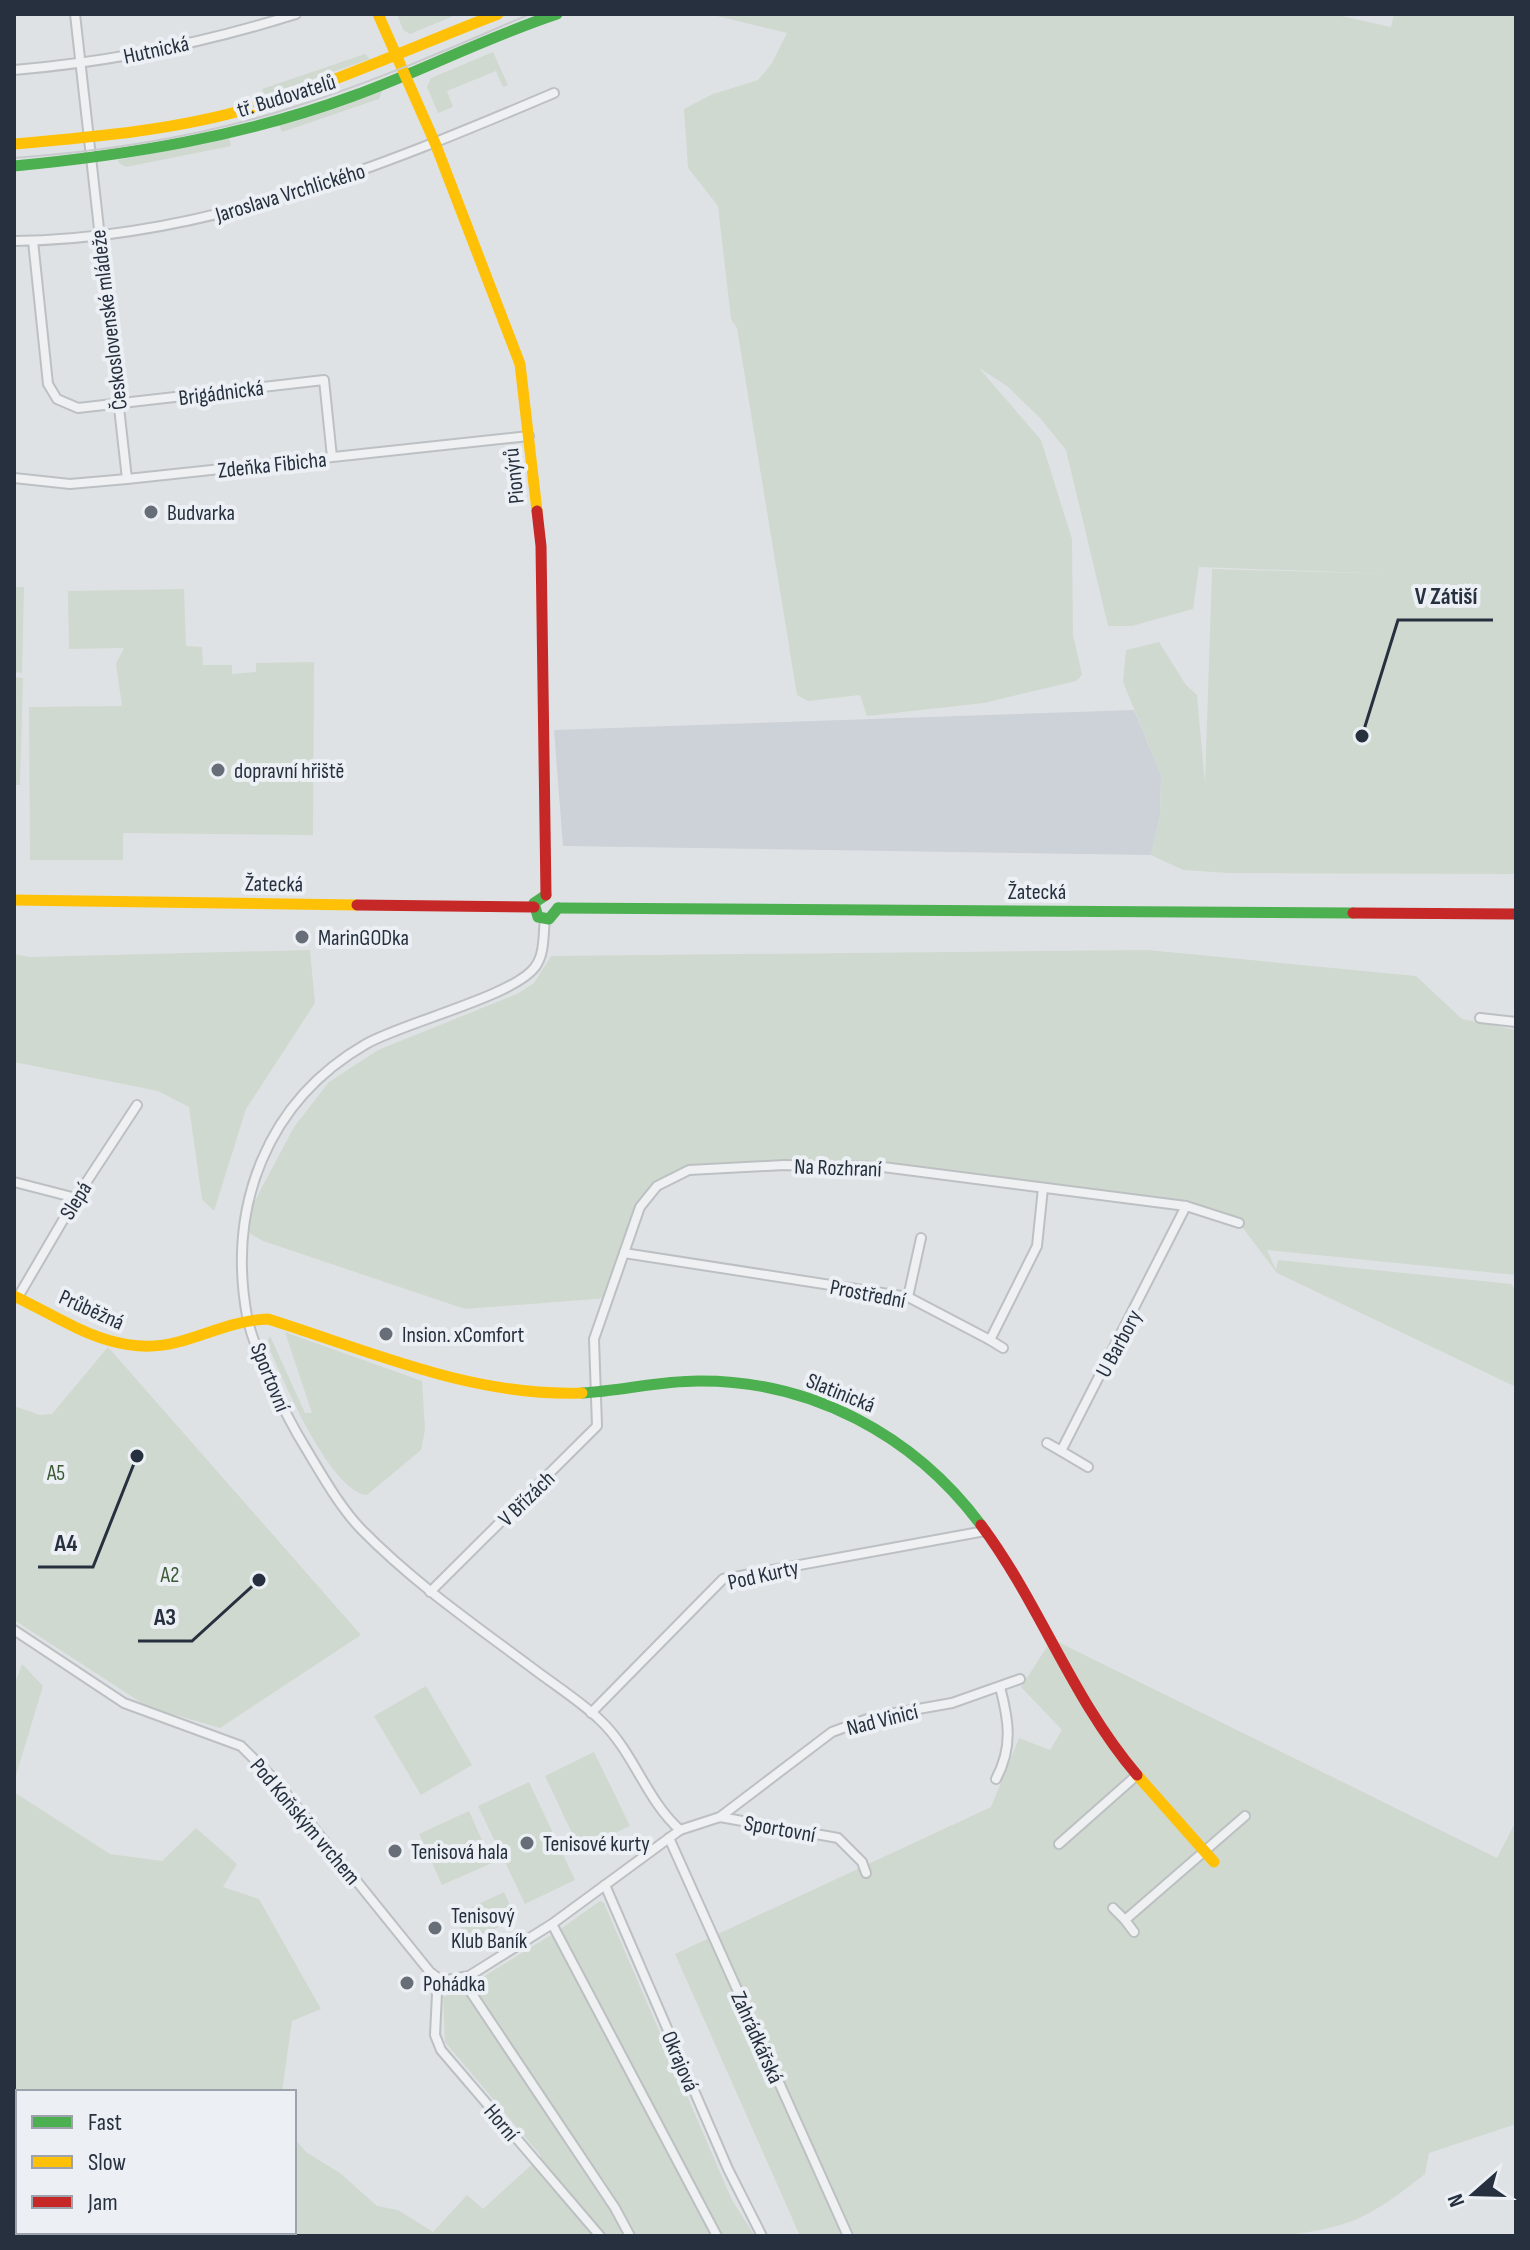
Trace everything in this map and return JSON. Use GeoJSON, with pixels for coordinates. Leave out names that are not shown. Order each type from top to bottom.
{"type":"FeatureCollection","features":[{"type":"Feature","properties":{"kind":"street","name":"Československé mládeže"},"geometry":{"type":"LineString","coordinates":[[75,14],[127,479]]}},
{"type":"Feature","properties":{"kind":"street","name":"Hutnická"},"geometry":{"type":"LineString","coordinates":[[14,70],[81,64],[242,31],[296,14]]}},
{"type":"Feature","properties":{"kind":"street","name":"Pionýrů"},"geometry":{"type":"LineString","coordinates":[[378,14],[435,143],[516,350],[541,546],[546,895]]}},
{"type":"Feature","properties":{"kind":"street","name":"tř. Budovatelů"},"geometry":{"type":"LineString","coordinates":[[14,144],[90,137],[250,108],[338,80],[498,14]]}},
{"type":"Feature","properties":{"kind":"street","name":"tř. Budovatelů"},"geometry":{"type":"LineString","coordinates":[[14,166],[91,160],[182,146],[307,110],[405,76],[557,14]]}},
{"type":"Feature","properties":{"kind":"street","name":"Jaroslava Vrchlického"},"geometry":{"type":"LineString","coordinates":[[14,241],[98,235],[212,216],[313,190],[554,93]]}},
{"type":"Feature","properties":{"kind":"street","name":"Brigádnická"},"geometry":{"type":"LineString","coordinates":[[33,241],[48,384],[57,399],[78,408],[324,380],[332,457]]}},
{"type":"Feature","properties":{"kind":"street","name":"Zdeňka Fibicha"},"geometry":{"type":"LineString","coordinates":[[14,478],[70,484],[529,436]]}},
{"type":"Feature","properties":{"kind":"street"},"geometry":{"type":"LineString","coordinates":[[546,895],[555,900],[558,908],[553,917],[545,919],[536,914],[534,907],[536,900],[546,895]]}},
{"type":"Feature","properties":{"kind":"street","name":"Žatecká"},"geometry":{"type":"LineString","coordinates":[[14,900],[534,907]]}},
{"type":"Feature","properties":{"kind":"street","name":"Žatecká"},"geometry":{"type":"LineString","coordinates":[[558,908],[1516,914]]}},
{"type":"Feature","properties":{"kind":"street","name":"Sportovní"},"geometry":{"type":"LineString","coordinates":[[545,919],[541,957],[520,981],[368,1043],[326,1070],[293,1105],[260,1162],[243,1219],[247,1318],[289,1419],[324,1479],[358,1526],[430,1592],[591,1713],[629,1753],[665,1817],[680,1830]]}},
{"type":"Feature","properties":{"kind":"street"},"geometry":{"type":"LineString","coordinates":[[1480,1018],[1516,1022]]}},
{"type":"Feature","properties":{"kind":"street","name":"Slepá"},"geometry":{"type":"LineString","coordinates":[[16,1297],[137,1105]]}},
{"type":"Feature","properties":{"kind":"street","name":"Na Rozhraní"},"geometry":{"type":"LineString","coordinates":[[596,1392],[594,1339],[640,1207],[657,1186],[701,1167],[883,1167],[1186,1206],[1239,1223]]}},
{"type":"Feature","properties":{"kind":"street"},"geometry":{"type":"LineString","coordinates":[[14,1182],[76,1198]]}},
{"type":"Feature","properties":{"kind":"street"},"geometry":{"type":"LineString","coordinates":[[990,1340],[1037,1246],[1043,1188]]}},
{"type":"Feature","properties":{"kind":"street","name":"U Barbory"},"geometry":{"type":"LineString","coordinates":[[1061,1451],[1186,1206]]}},
{"type":"Feature","properties":{"kind":"street"},"geometry":{"type":"LineString","coordinates":[[908,1297],[921,1238]]}},
{"type":"Feature","properties":{"kind":"street","name":"Prostřední"},"geometry":{"type":"LineString","coordinates":[[624,1253],[908,1297],[1003,1348]]}},
{"type":"Feature","properties":{"kind":"street","name":"Průběžná"},"geometry":{"type":"LineString","coordinates":[[16,1297],[122,1346],[148,1348],[247,1318]]}},
{"type":"Feature","properties":{"kind":"street","name":"Slatinická"},"geometry":{"type":"LineString","coordinates":[[247,1318],[268,1319],[484,1386],[565,1394],[712,1381],[742,1383],[816,1399],[849,1413],[908,1450],[947,1484],[985,1531],[1086,1707],[1137,1775],[1214,1862]]}},
{"type":"Feature","properties":{"kind":"street","name":"V Břízách"},"geometry":{"type":"LineString","coordinates":[[430,1592],[590,1435],[598,1417],[596,1392]]}},
{"type":"Feature","properties":{"kind":"street"},"geometry":{"type":"LineString","coordinates":[[1047,1443],[1088,1467]]}},
{"type":"Feature","properties":{"kind":"street","name":"Pod Kurty"},"geometry":{"type":"LineString","coordinates":[[591,1713],[723,1579],[985,1531]]}},
{"type":"Feature","properties":{"kind":"street","name":"Pod Koňským vrchem"},"geometry":{"type":"LineString","coordinates":[[14,1630],[124,1703],[241,1746],[275,1780],[430,1972],[442,1981]]}},
{"type":"Feature","properties":{"kind":"street","name":"Nad Vinicí"},"geometry":{"type":"LineString","coordinates":[[720,1817],[832,1732],[873,1717],[952,1703],[1020,1679]]}},
{"type":"Feature","properties":{"kind":"street"},"geometry":{"type":"LineString","coordinates":[[996,1779],[1009,1747],[1009,1728],[1000,1687]]}},
{"type":"Feature","properties":{"kind":"street"},"geometry":{"type":"LineString","coordinates":[[1059,1844],[1137,1775]]}},
{"type":"Feature","properties":{"kind":"street"},"geometry":{"type":"LineString","coordinates":[[1125,1920],[1245,1816]]}},
{"type":"Feature","properties":{"kind":"street","name":"Sportovní"},"geometry":{"type":"LineString","coordinates":[[442,1981],[462,1979],[552,1924],[680,1830],[720,1817],[838,1838],[862,1862],[866,1873]]}},
{"type":"Feature","properties":{"kind":"street","name":"Zahrádkářská"},"geometry":{"type":"LineString","coordinates":[[669,1838],[848,2236]]}},
{"type":"Feature","properties":{"kind":"street","name":"Okrajová"},"geometry":{"type":"LineString","coordinates":[[605,1885],[728,2169],[762,2236]]}},
{"type":"Feature","properties":{"kind":"street"},"geometry":{"type":"LineString","coordinates":[[1113,1908],[1134,1932]]}},
{"type":"Feature","properties":{"kind":"street"},"geometry":{"type":"LineString","coordinates":[[552,1924],[717,2236]]}},
{"type":"Feature","properties":{"kind":"street"},"geometry":{"type":"LineString","coordinates":[[462,1979],[615,2208],[630,2236]]}},
{"type":"Feature","properties":{"kind":"street","name":"Horní"},"geometry":{"type":"LineString","coordinates":[[437,1994],[435,2035],[441,2050],[600,2236]]}},
{"type":"Feature","properties":{"kind":"shaded area"},"geometry":{"type":"Polygon","coordinates":[[[1134,710],[1161,775],[1160,816],[1151,855],[563,846],[554,730],[1134,710]]]}},
{"type":"Feature","properties":{"kind":"green space"},"geometry":{"type":"Polygon","coordinates":[[[397,14],[458,14],[410,34],[403,30],[397,14]]]}},
{"type":"Feature","properties":{"kind":"green space"},"geometry":{"type":"Polygon","coordinates":[[[709,14],[1332,14],[1391,27],[1394,14],[1516,14],[1516,874],[1228,873],[1183,870],[1151,855],[1160,816],[1161,775],[1123,682],[1126,650],[1159,642],[1186,685],[1197,695],[1205,783],[1212,569],[1393,574],[1199,567],[1193,609],[1132,626],[1108,626],[1066,450],[1040,418],[1007,386],[979,368],[1041,440],[1072,539],[1073,635],[1082,675],[1076,681],[984,703],[867,716],[860,695],[808,701],[797,695],[737,328],[731,319],[718,206],[688,168],[684,109],[713,94],[758,80],[772,63],[787,33],[709,14]]]}},
{"type":"Feature","properties":{"kind":"green space"},"geometry":{"type":"Polygon","coordinates":[[[493,52],[508,85],[503,87],[496,71],[447,91],[453,107],[438,113],[427,87],[431,78],[493,52]]]}},
{"type":"Feature","properties":{"kind":"green space"},"geometry":{"type":"Polygon","coordinates":[[[365,54],[370,59],[264,96],[262,89],[365,54]]]}},
{"type":"Feature","properties":{"kind":"green space"},"geometry":{"type":"Polygon","coordinates":[[[383,89],[379,99],[282,132],[279,125],[383,89]]]}},
{"type":"Feature","properties":{"kind":"green space"},"geometry":{"type":"Polygon","coordinates":[[[229,138],[231,146],[126,167],[118,160],[229,138]]]}},
{"type":"Feature","properties":{"kind":"green space"},"geometry":{"type":"Polygon","coordinates":[[[14,587],[24,587],[22,673],[14,672],[14,587]]]}},
{"type":"Feature","properties":{"kind":"green space","name":"dopravní hřiště"},"geometry":{"type":"Polygon","coordinates":[[[184,589],[186,646],[202,647],[203,665],[232,665],[232,674],[256,672],[256,663],[314,662],[313,835],[123,833],[123,860],[30,860],[29,707],[122,706],[116,664],[124,648],[69,649],[68,591],[184,589]]]}},
{"type":"Feature","properties":{"kind":"green space"},"geometry":{"type":"Polygon","coordinates":[[[14,677],[23,678],[20,785],[14,785],[14,677]]]}},
{"type":"Feature","properties":{"kind":"green space"},"geometry":{"type":"Polygon","coordinates":[[[310,950],[315,1003],[246,1109],[214,1211],[202,1199],[189,1107],[158,1091],[14,1062],[14,954],[30,957],[310,950]]]}},
{"type":"Feature","properties":{"kind":"green space"},"geometry":{"type":"Polygon","coordinates":[[[1147,950],[1416,976],[1462,1019],[1516,1030],[1516,1275],[1267,1250],[1276,1270],[1278,1260],[1511,1284],[1516,1291],[1516,1387],[1277,1273],[1239,1223],[1186,1206],[883,1167],[701,1167],[661,1184],[638,1212],[608,1298],[465,1309],[263,1241],[246,1231],[252,1206],[294,1127],[329,1082],[378,1050],[517,994],[534,983],[551,956],[1147,950]]]}},
{"type":"Feature","properties":{"kind":"green space"},"geometry":{"type":"Polygon","coordinates":[[[285,1332],[422,1381],[425,1430],[421,1450],[367,1495],[353,1489],[338,1475],[295,1406],[267,1343],[270,1336],[305,1413],[312,1413],[285,1332]]]}},
{"type":"Feature","properties":{"kind":"green space"},"geometry":{"type":"Polygon","coordinates":[[[108,1347],[361,1635],[220,1728],[148,1707],[14,1620],[14,1406],[40,1415],[52,1414],[108,1347]]]}},
{"type":"Feature","properties":{"kind":"green space"},"geometry":{"type":"Polygon","coordinates":[[[1052,1639],[1497,1858],[1516,1821],[1516,2124],[1429,2153],[1425,2174],[1389,2201],[1358,2218],[1304,2233],[1279,2236],[800,2236],[675,1954],[991,1807],[1019,1738],[1050,1750],[1062,1730],[1021,1687],[1052,1639]]]}},
{"type":"Feature","properties":{"kind":"green space"},"geometry":{"type":"Polygon","coordinates":[[[22,1664],[43,1686],[14,1782],[14,1686],[22,1664]]]}},
{"type":"Feature","properties":{"kind":"green space"},"geometry":{"type":"Polygon","coordinates":[[[426,1686],[472,1765],[421,1795],[374,1716],[426,1686]]]}},
{"type":"Feature","properties":{"kind":"green space","name":"Tenisové kurty"},"geometry":{"type":"Polygon","coordinates":[[[594,1752],[630,1826],[580,1850],[545,1776],[594,1752]]]}},
{"type":"Feature","properties":{"kind":"green space","name":"Tenisové kurty"},"geometry":{"type":"Polygon","coordinates":[[[529,1782],[575,1880],[525,1904],[478,1806],[529,1782]]]}},
{"type":"Feature","properties":{"kind":"green space"},"geometry":{"type":"Polygon","coordinates":[[[14,1792],[110,1854],[162,1861],[196,1828],[237,1864],[223,1887],[259,1899],[321,2009],[292,2021],[282,2090],[16,2090],[16,2234],[296,2234],[296,2140],[306,2152],[340,2173],[377,2206],[398,2210],[433,2232],[467,2195],[483,2209],[541,2156],[445,2042],[443,1997],[467,1987],[600,1901],[604,1903],[732,2200],[755,2236],[14,2236],[14,1792]]]}},
{"type":"Feature","properties":{"kind":"green space","name":"Tenisové kurty"},"geometry":{"type":"Polygon","coordinates":[[[469,1811],[492,1863],[442,1885],[419,1834],[469,1811]]]}},
{"type":"Feature","properties":{"kind":"green space","name":"Tenisové kurty"},"geometry":{"type":"Polygon","coordinates":[[[504,1892],[516,1919],[467,1942],[455,1915],[504,1892]]]}},
{"type":"Feature","properties":{"kind":"tram line"},"geometry":{"type":"LineString","coordinates":[[14,158],[157,141],[262,117],[385,75],[530,14]]}},
{"type":"Feature","properties":{"kind":"traffic: fast"},"geometry":{"type":"LineString","coordinates":[[14,166],[143,150],[270,122],[353,96],[557,14]]}},
{"type":"Feature","properties":{"kind":"traffic: fast"},"geometry":{"type":"LineString","coordinates":[[546,895],[534,903],[538,917],[549,919],[558,908]]}},
{"type":"Feature","properties":{"kind":"traffic: fast"},"geometry":{"type":"LineString","coordinates":[[558,908],[1353,913]]}},
{"type":"Feature","properties":{"kind":"traffic: fast"},"geometry":{"type":"LineString","coordinates":[[582,1393],[698,1381],[740,1383],[780,1390],[820,1402],[857,1419],[924,1464],[981,1525]]}},
{"type":"Feature","properties":{"kind":"traffic: slow"},"geometry":{"type":"LineString","coordinates":[[378,14],[435,143],[520,364],[537,511]]}},
{"type":"Feature","properties":{"kind":"traffic: slow"},"geometry":{"type":"LineString","coordinates":[[14,144],[135,132],[225,115],[316,86],[498,14]]}},
{"type":"Feature","properties":{"kind":"traffic: slow"},"geometry":{"type":"LineString","coordinates":[[14,900],[357,905]]}},
{"type":"Feature","properties":{"kind":"traffic: slow"},"geometry":{"type":"LineString","coordinates":[[14,1296],[93,1335],[134,1346],[178,1342],[233,1325],[268,1319],[383,1358],[461,1380],[501,1388],[582,1393]]}},
{"type":"Feature","properties":{"kind":"traffic: slow"},"geometry":{"type":"LineString","coordinates":[[1137,1775],[1214,1862]]}},
{"type":"Feature","properties":{"kind":"traffic: jam"},"geometry":{"type":"LineString","coordinates":[[537,511],[541,546],[546,895]]}},
{"type":"Feature","properties":{"kind":"traffic: jam"},"geometry":{"type":"LineString","coordinates":[[357,905],[534,907]]}},
{"type":"Feature","properties":{"kind":"traffic: jam"},"geometry":{"type":"LineString","coordinates":[[1353,913],[1516,914]]}},
{"type":"Feature","properties":{"kind":"traffic: jam"},"geometry":{"type":"LineString","coordinates":[[981,1525],[1002,1555],[1094,1715],[1137,1775]]}},
{"type":"Feature","properties":{"kind":"place","name":"Budvarka"},"geometry":{"type":"Point","coordinates":[151,512]}},
{"type":"Feature","properties":{"kind":"place","name":"V Zátiší"},"geometry":{"type":"Point","coordinates":[1362,736]}},
{"type":"Feature","properties":{"kind":"place","name":"dopravní hřiště"},"geometry":{"type":"Point","coordinates":[218,770]}},
{"type":"Feature","properties":{"kind":"place","name":"MarinGODka"},"geometry":{"type":"Point","coordinates":[302,937]}},
{"type":"Feature","properties":{"kind":"place","name":"Insion. xComfort"},"geometry":{"type":"Point","coordinates":[386,1334]}},
{"type":"Feature","properties":{"kind":"place","name":"A4"},"geometry":{"type":"Point","coordinates":[137,1456]}},
{"type":"Feature","properties":{"kind":"place","name":"A3"},"geometry":{"type":"Point","coordinates":[259,1580]}},
{"type":"Feature","properties":{"kind":"place","name":"Tenisové kurty"},"geometry":{"type":"Point","coordinates":[527,1843]}},
{"type":"Feature","properties":{"kind":"place","name":"Tenisová hala"},"geometry":{"type":"Point","coordinates":[395,1851]}},
{"type":"Feature","properties":{"kind":"place","name":"Tenisový Klub Baník"},"geometry":{"type":"Point","coordinates":[435,1928]}},
{"type":"Feature","properties":{"kind":"place","name":"Pohádka"},"geometry":{"type":"Point","coordinates":[407,1983]}},
{"type":"Feature","properties":{"kind":"park label","name":"A5"},"geometry":{"type":"Point","coordinates":[56,1472]}},
{"type":"Feature","properties":{"kind":"park label","name":"A2"},"geometry":{"type":"Point","coordinates":[170,1574]}}]}
